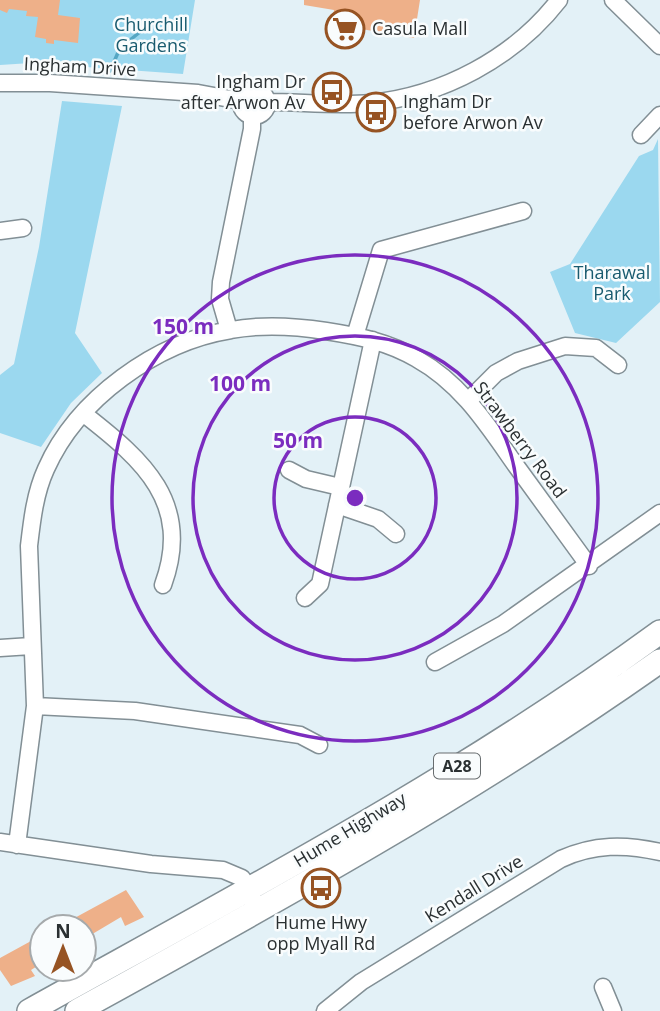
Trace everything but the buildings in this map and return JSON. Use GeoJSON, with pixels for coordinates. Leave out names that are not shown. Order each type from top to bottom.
{"type":"FeatureCollection","features":[{"type":"Feature","properties":{"kind":"highway","name":"Hume Highway"},"geometry":{"type":"LineString","coordinates":[[77,1011],[254,900],[425,786],[607,671],[660,632]]}},
{"type":"Feature","properties":{"kind":"highway","name":"Hume Highway"},"geometry":{"type":"LineString","coordinates":[[29,1011],[254,900],[471,785],[595,707],[660,661]]}},
{"type":"Feature","properties":{"kind":"street"},"geometry":{"type":"LineString","coordinates":[[267,102],[369,103],[433,89],[505,52],[559,0]]}},
{"type":"Feature","properties":{"kind":"street"},"geometry":{"type":"LineString","coordinates":[[613,0],[660,46]]}},
{"type":"Feature","properties":{"kind":"street","name":"Ingham Drive"},"geometry":{"type":"LineString","coordinates":[[0,83],[50,83],[198,93],[241,101]]}},
{"type":"Feature","properties":{"kind":"street"},"geometry":{"type":"LineString","coordinates":[[256,90],[265,96],[267,102],[263,113],[252,116],[244,111],[241,101],[247,92],[256,90]]}},
{"type":"Feature","properties":{"kind":"street"},"geometry":{"type":"LineString","coordinates":[[641,135],[660,115]]}},
{"type":"Feature","properties":{"kind":"street"},"geometry":{"type":"LineString","coordinates":[[229,330],[220,299],[221,282],[252,129],[252,116]]}},
{"type":"Feature","properties":{"kind":"street"},"geometry":{"type":"LineString","coordinates":[[355,336],[381,250],[523,211]]}},
{"type":"Feature","properties":{"kind":"street"},"geometry":{"type":"LineString","coordinates":[[0,231],[23,228]]}},
{"type":"Feature","properties":{"kind":"street","name":"Strawberry Road"},"geometry":{"type":"LineString","coordinates":[[18,845],[35,706],[31,646],[32,516],[45,471],[54,452],[100,395],[137,368],[193,340],[229,330],[286,326],[373,340],[417,359],[468,400],[589,566]]}},
{"type":"Feature","properties":{"kind":"street"},"geometry":{"type":"LineString","coordinates":[[305,598],[320,584],[373,340]]}},
{"type":"Feature","properties":{"kind":"street"},"geometry":{"type":"LineString","coordinates":[[468,400],[496,373],[518,361],[565,346],[596,348],[618,365]]}},
{"type":"Feature","properties":{"kind":"street"},"geometry":{"type":"LineString","coordinates":[[84,414],[139,459],[159,488],[172,536],[170,567],[163,585]]}},
{"type":"Feature","properties":{"kind":"street"},"geometry":{"type":"LineString","coordinates":[[289,470],[306,479],[341,487]]}},
{"type":"Feature","properties":{"kind":"street"},"geometry":{"type":"LineString","coordinates":[[337,505],[384,522],[397,534]]}},
{"type":"Feature","properties":{"kind":"street"},"geometry":{"type":"LineString","coordinates":[[435,662],[503,624],[589,566],[660,513]]}},
{"type":"Feature","properties":{"kind":"street"},"geometry":{"type":"LineString","coordinates":[[0,648],[31,646]]}},
{"type":"Feature","properties":{"kind":"street"},"geometry":{"type":"LineString","coordinates":[[35,706],[135,711],[300,735],[319,745]]}},
{"type":"Feature","properties":{"kind":"street"},"geometry":{"type":"LineString","coordinates":[[0,842],[150,864],[177,864],[229,872],[246,882],[254,900]]}},
{"type":"Feature","properties":{"kind":"street","name":"Kendall Drive"},"geometry":{"type":"LineString","coordinates":[[325,1011],[361,982],[575,852],[609,846],[660,852]]}},
{"type":"Feature","properties":{"kind":"street"},"geometry":{"type":"LineString","coordinates":[[603,987],[613,1011]]}},
{"type":"Feature","properties":{"kind":"green space","name":"Churchill Gardens"},"geometry":{"type":"Polygon","coordinates":[[[0,0],[195,0],[183,74],[31,63],[0,65],[0,0]]]}},
{"type":"Feature","properties":{"kind":"green space"},"geometry":{"type":"Polygon","coordinates":[[[62,101],[122,106],[75,333],[102,373],[71,403],[41,447],[0,433],[0,375],[14,364],[39,247],[62,101]]]}},
{"type":"Feature","properties":{"kind":"green space","name":"Tharawal Park"},"geometry":{"type":"Polygon","coordinates":[[[658,139],[660,302],[616,343],[575,333],[550,272],[570,264],[639,156],[653,150],[658,139]]]}},
{"type":"Feature","properties":{"kind":"waterway"},"geometry":{"type":"LineString","coordinates":[[110,71],[120,48],[150,24]]}},
{"type":"Feature","properties":{"kind":"place","name":"Casula Mall"},"geometry":{"type":"Point","coordinates":[345,29]}},
{"type":"Feature","properties":{"kind":"place","name":"Ingham Dr after Arwon Av"},"geometry":{"type":"Point","coordinates":[332,92]}},
{"type":"Feature","properties":{"kind":"place","name":"Ingham Dr before Arwon Av"},"geometry":{"type":"Point","coordinates":[376,112]}},
{"type":"Feature","properties":{"kind":"place","name":"Hume Hwy opp Myall Rd"},"geometry":{"type":"Point","coordinates":[321,888]}}]}
